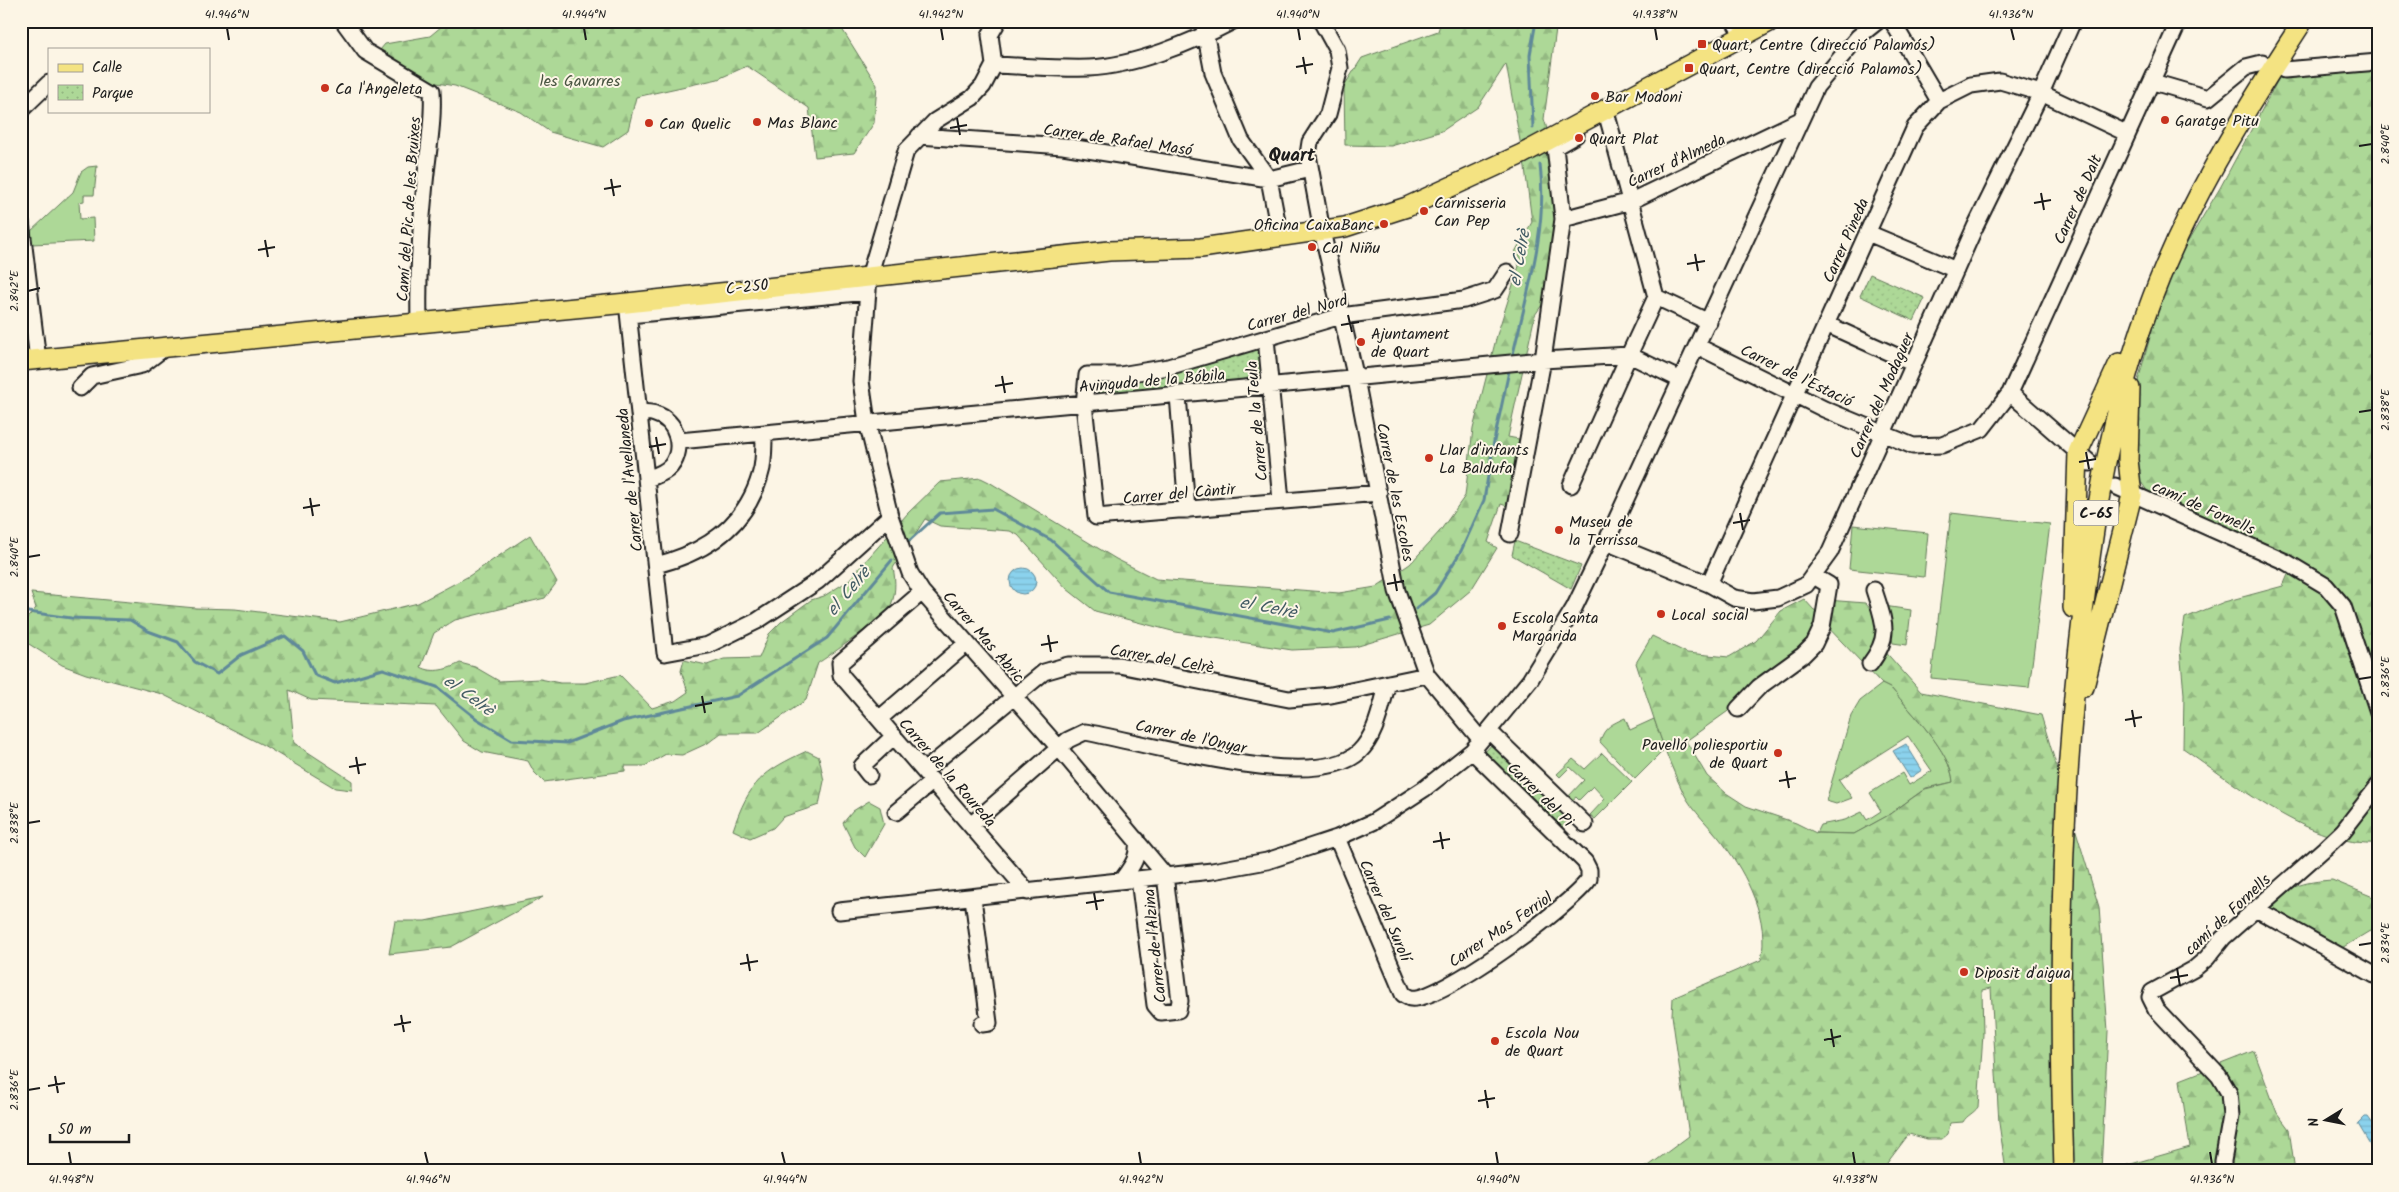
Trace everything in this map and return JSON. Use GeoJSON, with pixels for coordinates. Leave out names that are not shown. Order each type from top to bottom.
{"type":"FeatureCollection","features":[{"type":"Feature","properties":{"kind":"main road","name":"C-250"},"geometry":{"type":"LineString","coordinates":[[30,361],[419,324],[628,309],[868,284],[1109,251],[1202,248],[1345,227],[1406,207],[1607,113],[1736,25],[1771,21]]}},
{"type":"Feature","properties":{"kind":"main road","name":"C-65"},"geometry":{"type":"LineString","coordinates":[[2064,1171],[2060,946],[2065,801],[2076,669],[2098,501],[2116,412],[2131,360],[2158,284],[2181,230],[2220,154],[2303,21]]}},
{"type":"Feature","properties":{"kind":"main road"},"geometry":{"type":"LineString","coordinates":[[2076,669],[2072,647],[2074,506],[2084,458],[2141,302],[2158,284]]}},
{"type":"Feature","properties":{"kind":"main road"},"geometry":{"type":"LineString","coordinates":[[2065,801],[2073,782],[2081,699],[2132,495],[2128,460],[2131,360]]}},
{"type":"Feature","properties":{"kind":"street","name":"Camí del Pic de les Bruixes"},"geometry":{"type":"LineString","coordinates":[[343,21],[365,51],[432,91],[433,109],[425,184],[418,290],[419,324]]}},
{"type":"Feature","properties":{"kind":"street"},"geometry":{"type":"LineString","coordinates":[[998,21],[990,35],[994,65],[1090,68],[1145,57],[1204,28],[1233,21]]}},
{"type":"Feature","properties":{"kind":"street","name":"Carrer de les Escoles"},"geometry":{"type":"LineString","coordinates":[[1321,21],[1340,56],[1340,68],[1328,114],[1310,142],[1308,155],[1322,231],[1356,379],[1397,591],[1427,676],[1481,741]]}},
{"type":"Feature","properties":{"kind":"street"},"geometry":{"type":"LineString","coordinates":[[839,911],[1212,871],[1267,861],[1337,838],[1373,822],[1417,794],[1481,741],[1530,680],[1564,626],[1606,542],[1709,322],[1816,87],[1836,60],[1858,36],[1878,21]]}},
{"type":"Feature","properties":{"kind":"street"},"geometry":{"type":"LineString","coordinates":[[1892,21],[1939,101]]}},
{"type":"Feature","properties":{"kind":"street","name":"Carrer del Modaguer"},"geometry":{"type":"LineString","coordinates":[[1606,542],[1709,584],[1734,598],[1753,600],[1778,598],[1796,592],[1806,585],[1830,552],[1956,270],[2041,93],[2073,21]]}},
{"type":"Feature","properties":{"kind":"street","name":"Carrer de Dalt"},"geometry":{"type":"LineString","coordinates":[[2010,393],[2126,133],[2153,82],[2180,21]]}},
{"type":"Feature","properties":{"kind":"street"},"geometry":{"type":"LineString","coordinates":[[1204,28],[1213,73],[1241,140],[1269,179],[1280,237]]}},
{"type":"Feature","properties":{"kind":"street"},"geometry":{"type":"LineString","coordinates":[[2284,70],[2378,62]]}},
{"type":"Feature","properties":{"kind":"street"},"geometry":{"type":"LineString","coordinates":[[2153,82],[2208,98],[2246,67],[2262,63]]}},
{"type":"Feature","properties":{"kind":"street","name":"Carrer Mas Abric"},"geometry":{"type":"LineString","coordinates":[[994,65],[983,86],[972,98],[935,121],[906,151],[868,284],[860,381],[867,422],[890,516],[910,572],[922,592],[1060,748],[1165,875]]}},
{"type":"Feature","properties":{"kind":"street","name":"Carrer Pineda"},"geometry":{"type":"LineString","coordinates":[[1709,584],[1915,127],[1939,101],[1971,85],[2000,81],[2041,93],[2126,133]]}},
{"type":"Feature","properties":{"kind":"street"},"geometry":{"type":"LineString","coordinates":[[21,110],[48,84]]}},
{"type":"Feature","properties":{"kind":"street"},"geometry":{"type":"LineString","coordinates":[[1510,534],[1543,360],[1563,219],[1555,147],[1607,113],[1656,297],[1571,485]]}},
{"type":"Feature","properties":{"kind":"street","name":"Carrer d'Almeda"},"geometry":{"type":"LineString","coordinates":[[1563,219],[1631,201],[1800,120]]}},
{"type":"Feature","properties":{"kind":"street","name":"Carrer de Rafael Masó"},"geometry":{"type":"LineString","coordinates":[[919,136],[1063,146],[1269,179],[1310,169]]}},
{"type":"Feature","properties":{"kind":"street"},"geometry":{"type":"LineString","coordinates":[[21,222],[30,361]]}},
{"type":"Feature","properties":{"kind":"street"},"geometry":{"type":"LineString","coordinates":[[1868,233],[1956,270]]}},
{"type":"Feature","properties":{"kind":"street","name":"Carrer del Nord"},"geometry":{"type":"LineString","coordinates":[[1084,404],[1087,375],[1120,374],[1168,368],[1341,316],[1464,300],[1495,290],[1507,272]]}},
{"type":"Feature","properties":{"kind":"street"},"geometry":{"type":"LineString","coordinates":[[1656,297],[1709,322]]}},
{"type":"Feature","properties":{"kind":"street","name":"Carrer de l'Avellaneda"},"geometry":{"type":"LineString","coordinates":[[628,309],[665,653],[708,645],[757,621],[818,581],[890,516]]}},
{"type":"Feature","properties":{"kind":"street"},"geometry":{"type":"LineString","coordinates":[[1826,324],[1914,364]]}},
{"type":"Feature","properties":{"kind":"street","name":"Carrer de la Teula"},"geometry":{"type":"LineString","coordinates":[[1266,338],[1281,501]]}},
{"type":"Feature","properties":{"kind":"street","name":"Carrer de l'Estació"},"geometry":{"type":"LineString","coordinates":[[1697,346],[1824,409],[1913,446],[1942,445],[1982,429],[2010,393]]}},
{"type":"Feature","properties":{"kind":"street"},"geometry":{"type":"LineString","coordinates":[[80,388],[92,376],[142,364],[163,349]]}},
{"type":"Feature","properties":{"kind":"street"},"geometry":{"type":"LineString","coordinates":[[1629,355],[1681,380]]}},
{"type":"Feature","properties":{"kind":"street","name":"Avinguda de la Bóbila"},"geometry":{"type":"LineString","coordinates":[[678,441],[1543,360],[1629,355]]}},
{"type":"Feature","properties":{"kind":"street"},"geometry":{"type":"LineString","coordinates":[[2010,393],[2084,458]]}},
{"type":"Feature","properties":{"kind":"street"},"geometry":{"type":"LineString","coordinates":[[1178,395],[1187,510]]}},
{"type":"Feature","properties":{"kind":"street","name":"Carrer del Càntir"},"geometry":{"type":"LineString","coordinates":[[1084,404],[1096,517],[1379,493]]}},
{"type":"Feature","properties":{"kind":"street"},"geometry":{"type":"LineString","coordinates":[[639,412],[656,414],[666,421],[675,430],[678,441],[678,452],[671,466],[660,474],[647,479]]}},
{"type":"Feature","properties":{"kind":"street"},"geometry":{"type":"LineString","coordinates":[[656,565],[683,558],[705,548],[728,530],[755,490],[762,467],[764,434]]}},
{"type":"Feature","properties":{"kind":"street","name":"camí de Fornells"},"geometry":{"type":"LineString","coordinates":[[2115,486],[2286,562],[2334,593],[2343,606],[2378,712]]}},
{"type":"Feature","properties":{"kind":"street"},"geometry":{"type":"LineString","coordinates":[[1738,709],[1759,687],[1803,655],[1814,644],[1822,627],[1829,585],[1814,576]]}},
{"type":"Feature","properties":{"kind":"street"},"geometry":{"type":"LineString","coordinates":[[1870,664],[1885,639],[1884,622],[1874,590]]}},
{"type":"Feature","properties":{"kind":"street","name":"Carrer de la Roureda"},"geometry":{"type":"LineString","coordinates":[[922,592],[840,663],[841,675],[1028,892]]}},
{"type":"Feature","properties":{"kind":"street"},"geometry":{"type":"LineString","coordinates":[[879,719],[967,642]]}},
{"type":"Feature","properties":{"kind":"street","name":"Carrer del Celrè"},"geometry":{"type":"LineString","coordinates":[[896,812],[928,776],[1015,696],[1044,672],[1068,665],[1119,665],[1289,699],[1331,696],[1427,676]]}},
{"type":"Feature","properties":{"kind":"street","name":"Carrer de l'Onyar"},"geometry":{"type":"LineString","coordinates":[[971,825],[1068,740],[1085,732],[1254,767],[1296,770],[1326,766],[1350,759],[1360,752],[1372,733],[1388,683]]}},
{"type":"Feature","properties":{"kind":"street"},"geometry":{"type":"LineString","coordinates":[[869,775],[862,766],[894,736]]}},
{"type":"Feature","properties":{"kind":"street","name":"Carrer del Pi"},"geometry":{"type":"LineString","coordinates":[[1481,741],[1585,824]]}},
{"type":"Feature","properties":{"kind":"street","name":"Carrer del Pi"},"geometry":{"type":"LineString","coordinates":[[1481,741],[1585,862]]}},
{"type":"Feature","properties":{"kind":"street","name":"camí de Fornells"},"geometry":{"type":"LineString","coordinates":[[2223,1171],[2230,1116],[2228,1093],[2219,1076],[2156,1009],[2150,998],[2157,988],[2194,969],[2207,958],[2223,938],[2343,831],[2378,786]]}},
{"type":"Feature","properties":{"kind":"street","name":"Carrer del Surolí"},"geometry":{"type":"LineString","coordinates":[[1337,838],[1404,994]]}},
{"type":"Feature","properties":{"kind":"street"},"geometry":{"type":"LineString","coordinates":[[1122,880],[1134,865],[1138,853],[1137,840]]}},
{"type":"Feature","properties":{"kind":"street","name":"Carrer Mas Ferriol"},"geometry":{"type":"LineString","coordinates":[[1404,994],[1410,998],[1419,997],[1449,984],[1535,928],[1582,890],[1589,879],[1589,870],[1585,862]]}},
{"type":"Feature","properties":{"kind":"street","name":"Carrer de l'Alzina"},"geometry":{"type":"LineString","coordinates":[[1139,878],[1155,1005],[1161,1012],[1178,1010],[1180,1001],[1165,875]]}},
{"type":"Feature","properties":{"kind":"street"},"geometry":{"type":"LineString","coordinates":[[973,898],[989,1022],[982,1024]]}},
{"type":"Feature","properties":{"kind":"street"},"geometry":{"type":"LineString","coordinates":[[2256,909],[2378,977]]}},
{"type":"Feature","properties":{"kind":"green space","name":"les Gavarres"},"geometry":{"type":"Polygon","coordinates":[[[448,21],[837,21],[877,85],[874,123],[854,153],[815,157],[809,108],[747,66],[718,79],[636,97],[628,130],[603,147],[550,132],[521,112],[455,86],[425,81],[383,58],[380,50],[385,44],[430,36],[448,21]]]}},
{"type":"Feature","properties":{"kind":"green space"},"geometry":{"type":"Polygon","coordinates":[[[1441,21],[1557,21],[1544,119],[1554,152],[1558,215],[1550,293],[1535,315],[1508,437],[1524,440],[1510,507],[1501,504],[1488,542],[1497,548],[1471,590],[1429,625],[1355,647],[1292,650],[1176,632],[1095,611],[1067,589],[1018,535],[1010,531],[940,526],[925,519],[893,568],[895,589],[889,609],[867,628],[818,663],[806,700],[758,733],[721,733],[708,743],[682,755],[666,754],[645,766],[625,766],[625,771],[544,782],[534,772],[528,761],[482,752],[464,741],[436,706],[311,700],[289,690],[294,743],[352,781],[352,790],[335,788],[263,745],[162,694],[86,674],[62,665],[21,639],[21,625],[36,608],[31,593],[196,608],[235,609],[340,622],[418,603],[469,576],[530,535],[557,582],[545,598],[455,620],[434,633],[421,667],[441,670],[460,663],[475,667],[499,681],[540,679],[560,683],[585,683],[620,675],[652,708],[675,701],[688,692],[681,671],[684,660],[707,665],[724,659],[759,658],[769,634],[781,622],[811,600],[824,596],[848,581],[908,513],[940,482],[981,478],[1116,559],[1156,579],[1339,593],[1376,587],[1410,564],[1440,531],[1465,496],[1473,429],[1497,335],[1519,266],[1515,252],[1532,222],[1525,168],[1506,64],[1478,107],[1442,131],[1391,146],[1345,145],[1344,86],[1362,58],[1438,31],[1441,21]]]}},
{"type":"Feature","properties":{"kind":"green space"},"geometry":{"type":"Polygon","coordinates":[[[2378,56],[2378,843],[2353,842],[2327,835],[2301,824],[2250,795],[2183,748],[2184,694],[2180,649],[2185,618],[2224,602],[2283,586],[2294,561],[2254,539],[2150,495],[2132,469],[2135,392],[2166,278],[2220,188],[2279,78],[2300,64],[2378,56]]]}},
{"type":"Feature","properties":{"kind":"green space"},"geometry":{"type":"Polygon","coordinates":[[[97,166],[94,195],[84,195],[84,201],[79,202],[80,219],[93,218],[94,241],[32,244],[31,231],[73,192],[81,172],[88,167],[97,166]]]}},
{"type":"Feature","properties":{"kind":"green space"},"geometry":{"type":"Polygon","coordinates":[[[1870,274],[1925,298],[1914,321],[1860,296],[1870,274]]]}},
{"type":"Feature","properties":{"kind":"green space"},"geometry":{"type":"Polygon","coordinates":[[[1259,345],[1264,382],[1090,399],[1092,381],[1259,345]]]}},
{"type":"Feature","properties":{"kind":"green space"},"geometry":{"type":"Polygon","coordinates":[[[1951,513],[2050,524],[2029,688],[1931,678],[1951,513]]]}},
{"type":"Feature","properties":{"kind":"green space"},"geometry":{"type":"Polygon","coordinates":[[[1853,525],[1928,533],[1924,577],[1849,569],[1853,525]]]}},
{"type":"Feature","properties":{"kind":"green space"},"geometry":{"type":"Polygon","coordinates":[[[1515,541],[1581,566],[1571,589],[1512,555],[1515,541]]]}},
{"type":"Feature","properties":{"kind":"green space"},"geometry":{"type":"Polygon","coordinates":[[[1804,599],[1814,610],[1824,612],[1827,600],[1865,603],[1876,615],[1882,648],[1921,692],[2041,715],[2099,907],[2108,1031],[2101,1171],[2006,1171],[1999,1123],[1991,988],[1982,990],[1983,1034],[1978,1107],[1963,1122],[1950,1123],[1948,1134],[1942,1139],[1927,1139],[1909,1134],[1881,1171],[1636,1171],[1650,1165],[1689,1136],[1672,1015],[1673,998],[1761,960],[1763,945],[1759,914],[1748,884],[1723,843],[1683,792],[1663,745],[1636,663],[1652,636],[1687,653],[1729,657],[1756,641],[1781,611],[1804,599]],[[1823,622],[1814,644],[1731,709],[1686,741],[1707,776],[1726,793],[1746,806],[1796,823],[1816,833],[1854,834],[1887,816],[1925,789],[1953,782],[1951,770],[1938,745],[1892,689],[1882,684],[1823,622]]]}},
{"type":"Feature","properties":{"kind":"green space"},"geometry":{"type":"Polygon","coordinates":[[[1884,606],[1911,610],[1907,645],[1893,643],[1884,606]]]}},
{"type":"Feature","properties":{"kind":"green space"},"geometry":{"type":"Polygon","coordinates":[[[1882,684],[1892,689],[1938,745],[1951,770],[1953,782],[1926,788],[1887,816],[1854,834],[1816,833],[1820,825],[1845,820],[1862,812],[1867,820],[1881,811],[1870,793],[1902,773],[1909,785],[1932,771],[1908,736],[1839,780],[1852,798],[1836,804],[1826,801],[1851,716],[1860,701],[1882,684]]]}},
{"type":"Feature","properties":{"kind":"green space"},"geometry":{"type":"Polygon","coordinates":[[[1625,718],[1630,730],[1654,719],[1665,749],[1635,779],[1600,742],[1609,727],[1625,718]]]}},
{"type":"Feature","properties":{"kind":"green space"},"geometry":{"type":"Polygon","coordinates":[[[1494,742],[1573,816],[1561,828],[1484,753],[1494,742]]]}},
{"type":"Feature","properties":{"kind":"green space"},"geometry":{"type":"Polygon","coordinates":[[[807,751],[819,757],[824,781],[819,805],[783,817],[773,828],[750,838],[733,830],[745,800],[760,780],[779,765],[807,751]]]}},
{"type":"Feature","properties":{"kind":"green space"},"geometry":{"type":"Polygon","coordinates":[[[1602,753],[1632,782],[1595,819],[1590,815],[1605,799],[1593,786],[1579,800],[1576,797],[1571,801],[1567,798],[1584,780],[1570,767],[1560,777],[1557,774],[1573,759],[1585,769],[1602,753]]]}},
{"type":"Feature","properties":{"kind":"green space"},"geometry":{"type":"Polygon","coordinates":[[[869,801],[880,807],[884,824],[865,857],[855,847],[843,823],[853,811],[869,801]]]}},
{"type":"Feature","properties":{"kind":"green space"},"geometry":{"type":"Polygon","coordinates":[[[2332,880],[2378,899],[2378,926],[2340,949],[2268,913],[2280,896],[2287,891],[2304,884],[2332,880]]]}},
{"type":"Feature","properties":{"kind":"green space"},"geometry":{"type":"Polygon","coordinates":[[[543,897],[451,947],[389,954],[395,921],[425,921],[543,897]]]}},
{"type":"Feature","properties":{"kind":"green space"},"geometry":{"type":"Polygon","coordinates":[[[2254,1051],[2277,1113],[2289,1129],[2295,1171],[2107,1171],[2190,1147],[2180,1080],[2254,1051]]]}},
{"type":"Feature","properties":{"kind":"water"},"geometry":{"type":"Polygon","coordinates":[[[1023,568],[1032,572],[1036,581],[1032,590],[1023,594],[1014,590],[1010,581],[1014,572],[1023,568]]]}},
{"type":"Feature","properties":{"kind":"water"},"geometry":{"type":"Polygon","coordinates":[[[1906,744],[1922,770],[1910,778],[1893,751],[1906,744]]]}},
{"type":"Feature","properties":{"kind":"water"},"geometry":{"type":"Polygon","coordinates":[[[2365,1117],[2368,1117],[2378,1131],[2378,1141],[2371,1146],[2358,1124],[2365,1117]]]}},
{"type":"Feature","properties":{"kind":"waterway","name":"el Celrè"},"geometry":{"type":"LineString","coordinates":[[1533,128],[1530,55],[1536,21]]}},
{"type":"Feature","properties":{"kind":"waterway","name":"el Celrè"},"geometry":{"type":"LineString","coordinates":[[1513,354],[1530,284],[1539,236],[1542,189],[1540,165]]}},
{"type":"Feature","properties":{"kind":"waterway","name":"el Celrè"},"geometry":{"type":"LineString","coordinates":[[1416,609],[1435,593],[1461,551],[1484,500],[1509,371]]}},
{"type":"Feature","properties":{"kind":"waterway","name":"el Celrè"},"geometry":{"type":"LineString","coordinates":[[909,541],[940,513],[993,509],[1051,540],[1109,592],[1333,633],[1390,620]]}},
{"type":"Feature","properties":{"kind":"waterway","name":"el Celrè"},"geometry":{"type":"LineString","coordinates":[[21,611],[71,618],[130,620],[148,631],[178,642],[195,662],[217,674],[241,655],[285,636],[303,651],[315,675],[335,683],[383,669],[437,687],[477,719],[512,740],[567,743],[623,721],[737,696],[827,638],[892,560]]}},
{"type":"Feature","properties":{"kind":"place","name":"Quart, Centre (direcció Palamós)"},"geometry":{"type":"Point","coordinates":[1702,44]}},
{"type":"Feature","properties":{"kind":"place","name":"Quart, Centre (direcció Palamos)"},"geometry":{"type":"Point","coordinates":[1689,68]}},
{"type":"Feature","properties":{"kind":"place","name":"Ca l'Angeleta"},"geometry":{"type":"Point","coordinates":[325,88]}},
{"type":"Feature","properties":{"kind":"place","name":"Bar Modoni"},"geometry":{"type":"Point","coordinates":[1595,96]}},
{"type":"Feature","properties":{"kind":"place","name":"Garatge Pitu"},"geometry":{"type":"Point","coordinates":[2165,120]}},
{"type":"Feature","properties":{"kind":"place","name":"Mas Blanc"},"geometry":{"type":"Point","coordinates":[757,122]}},
{"type":"Feature","properties":{"kind":"place","name":"Can Quelic"},"geometry":{"type":"Point","coordinates":[649,123]}},
{"type":"Feature","properties":{"kind":"place","name":"Quart Plat"},"geometry":{"type":"Point","coordinates":[1579,138]}},
{"type":"Feature","properties":{"kind":"place","name":"Carnisseria Can Pep"},"geometry":{"type":"Point","coordinates":[1424,211]}},
{"type":"Feature","properties":{"kind":"place","name":"Oficina CaixaBanc"},"geometry":{"type":"Point","coordinates":[1384,224]}},
{"type":"Feature","properties":{"kind":"place","name":"Cal Niñu"},"geometry":{"type":"Point","coordinates":[1312,247]}},
{"type":"Feature","properties":{"kind":"place","name":"Ajuntament de Quart"},"geometry":{"type":"Point","coordinates":[1361,342]}},
{"type":"Feature","properties":{"kind":"place","name":"Llar d'infants La Baldufa"},"geometry":{"type":"Point","coordinates":[1429,458]}},
{"type":"Feature","properties":{"kind":"place","name":"Museu de la Terrissa"},"geometry":{"type":"Point","coordinates":[1559,530]}},
{"type":"Feature","properties":{"kind":"place","name":"Local social"},"geometry":{"type":"Point","coordinates":[1661,614]}},
{"type":"Feature","properties":{"kind":"place","name":"Escola Santa Margarida"},"geometry":{"type":"Point","coordinates":[1502,626]}},
{"type":"Feature","properties":{"kind":"place","name":"Pavelló poliesportiu de Quart"},"geometry":{"type":"Point","coordinates":[1778,753]}},
{"type":"Feature","properties":{"kind":"place","name":"Diposit d'aigua"},"geometry":{"type":"Point","coordinates":[1964,972]}},
{"type":"Feature","properties":{"kind":"place","name":"Escola Nou de Quart"},"geometry":{"type":"Point","coordinates":[1495,1041]}},
{"type":"Feature","properties":{"kind":"district","name":"Quart"},"geometry":{"type":"Point","coordinates":[1292,154]}}]}
